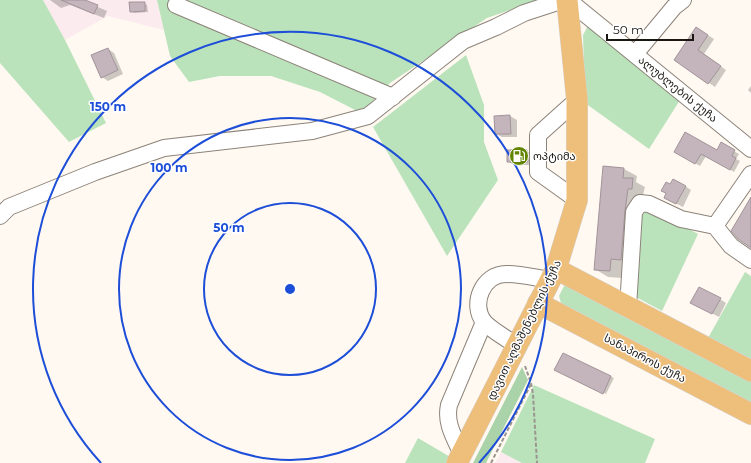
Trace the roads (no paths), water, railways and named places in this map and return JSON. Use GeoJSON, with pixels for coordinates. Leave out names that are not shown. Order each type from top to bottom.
{"type":"FeatureCollection","features":[{"type":"Feature","properties":{"kind":"main road","name":"დავით აღმაშენებლის ქუჩა"},"geometry":{"type":"LineString","coordinates":[[459,458],[553,274],[577,200],[577,100],[566,0]]}},
{"type":"Feature","properties":{"kind":"main road"},"geometry":{"type":"LineString","coordinates":[[553,274],[628,307],[751,371]]}},
{"type":"Feature","properties":{"kind":"main road","name":"სანაპიროს ქუჩა"},"geometry":{"type":"LineString","coordinates":[[538,303],[751,414]]}},
{"type":"Feature","properties":{"kind":"main road"},"geometry":{"type":"LineString","coordinates":[[517,346],[532,331],[552,322],[574,321]]}},
{"type":"Feature","properties":{"kind":"street","name":"ალუბლების ქუჩა"},"geometry":{"type":"LineString","coordinates":[[566,0],[636,54],[751,149]]}},
{"type":"Feature","properties":{"kind":"street"},"geometry":{"type":"LineString","coordinates":[[0,216],[9,207],[95,172],[164,148],[312,130],[368,116],[463,41],[524,13],[566,0]]}},
{"type":"Feature","properties":{"kind":"street"},"geometry":{"type":"LineString","coordinates":[[636,54],[674,7],[683,0]]}},
{"type":"Feature","properties":{"kind":"street"},"geometry":{"type":"LineString","coordinates":[[176,5],[393,97]]}},
{"type":"Feature","properties":{"kind":"street"},"geometry":{"type":"LineString","coordinates":[[577,100],[538,135],[538,172],[577,200]]}},
{"type":"Feature","properties":{"kind":"street"},"geometry":{"type":"LineString","coordinates":[[715,226],[751,174]]}},
{"type":"Feature","properties":{"kind":"street"},"geometry":{"type":"LineString","coordinates":[[628,307],[634,212],[640,203],[649,204],[681,219],[715,226],[732,246],[751,260]]}},
{"type":"Feature","properties":{"kind":"street"},"geometry":{"type":"LineString","coordinates":[[517,346],[484,322],[479,312],[479,300],[482,289],[488,280],[506,274],[553,274]]}},
{"type":"Feature","properties":{"kind":"street"},"geometry":{"type":"LineString","coordinates":[[459,458],[446,416],[449,405],[484,322]]}},
{"type":"Feature","properties":{"kind":"place","name":"ოპტიმა"},"geometry":{"type":"Point","coordinates":[519,156]}}]}
